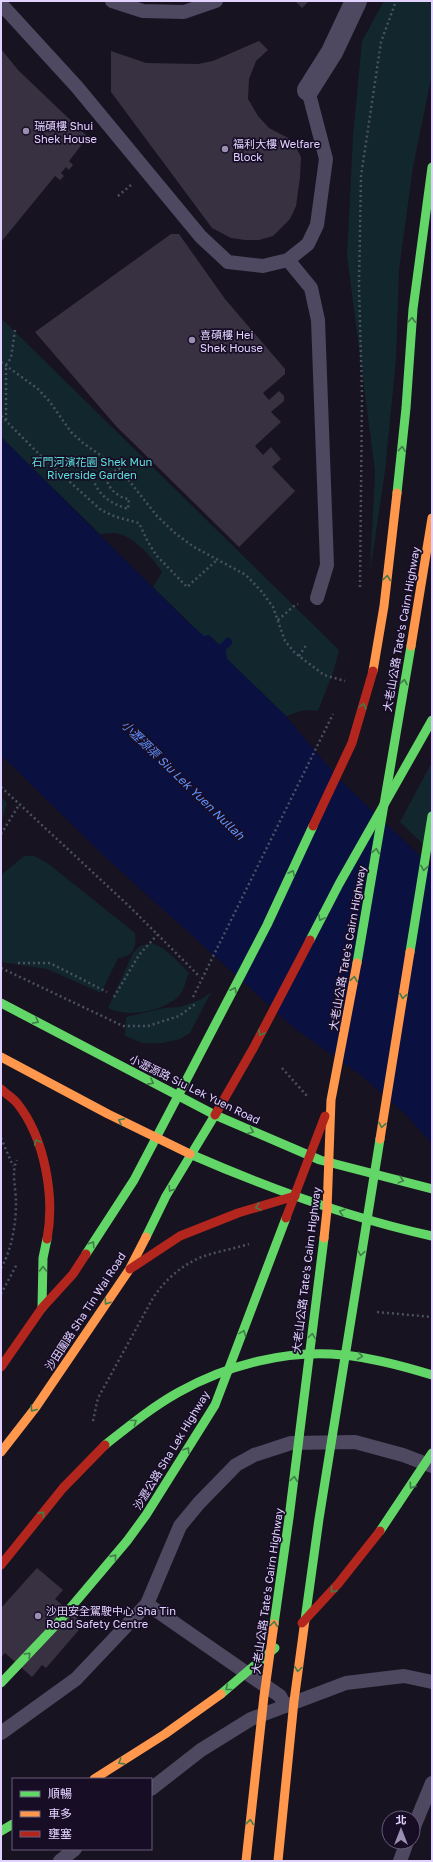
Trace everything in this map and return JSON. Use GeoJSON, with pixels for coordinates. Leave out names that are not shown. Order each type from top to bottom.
{"type":"FeatureCollection","features":[{"type":"Feature","properties":{"kind":"main road"},"geometry":{"type":"LineString","coordinates":[[1,1367],[42,1308],[73,1274],[134,1180],[267,925],[352,743],[374,666],[384,606],[406,408],[413,309],[432,167]]}},
{"type":"Feature","properties":{"kind":"main road","name":"大老山公路 Tate's Cairn Highway"},"geometry":{"type":"LineString","coordinates":[[246,1861],[264,1696],[289,1518],[327,1210],[331,1100],[348,1018],[432,518]]}},
{"type":"Feature","properties":{"kind":"main road","name":"沙田圍路 Sha Tin Wai Road"},"geometry":{"type":"LineString","coordinates":[[1,1452],[36,1406],[129,1270],[166,1196],[216,1115],[254,1047],[339,884],[432,720]]}},
{"type":"Feature","properties":{"kind":"main road"},"geometry":{"type":"LineString","coordinates":[[278,1861],[294,1701],[318,1519],[432,816]]}},
{"type":"Feature","properties":{"kind":"main road","name":"小瀝源路 Siu Lek Yuen Road"},"geometry":{"type":"LineString","coordinates":[[1,1003],[216,1115],[320,1160],[428,1188]]}},
{"type":"Feature","properties":{"kind":"main road"},"geometry":{"type":"LineString","coordinates":[[1,1057],[191,1156],[295,1196],[385,1226],[432,1236]]}},
{"type":"Feature","properties":{"kind":"main road"},"geometry":{"type":"LineString","coordinates":[[1,1089],[17,1103],[29,1123],[40,1148],[48,1174],[50,1223],[43,1258],[42,1308]]}},
{"type":"Feature","properties":{"kind":"main road","name":"沙瀝公路 Sha Lek Highway"},"geometry":{"type":"LineString","coordinates":[[1,1683],[56,1625],[127,1541],[149,1510],[215,1405],[331,1100]]}},
{"type":"Feature","properties":{"kind":"main road"},"geometry":{"type":"LineString","coordinates":[[129,1270],[180,1236],[238,1213],[295,1196]]}},
{"type":"Feature","properties":{"kind":"main road"},"geometry":{"type":"LineString","coordinates":[[1,1565],[63,1488],[104,1446],[156,1406],[201,1380],[248,1364],[301,1353],[328,1353],[380,1359],[432,1375]]}},
{"type":"Feature","properties":{"kind":"main road"},"geometry":{"type":"LineString","coordinates":[[295,1629],[327,1597],[375,1538],[414,1483],[432,1453]]}},
{"type":"Feature","properties":{"kind":"main road"},"geometry":{"type":"LineString","coordinates":[[96,1778],[172,1729],[220,1694],[283,1640]]}},
{"type":"Feature","properties":{"kind":"main road"},"geometry":{"type":"LineString","coordinates":[[1,1831],[12,1825]]}},
{"type":"Feature","properties":{"kind":"street"},"geometry":{"type":"LineString","coordinates":[[308,90],[332,52],[356,1]]}},
{"type":"Feature","properties":{"kind":"lane"},"geometry":{"type":"LineString","coordinates":[[112,1],[143,11],[184,12],[216,1]]}},
{"type":"Feature","properties":{"kind":"lane"},"geometry":{"type":"LineString","coordinates":[[1,4],[77,87],[201,238],[228,262],[263,266],[288,260],[308,244],[317,225],[326,159],[308,90]]}},
{"type":"Feature","properties":{"kind":"lane"},"geometry":{"type":"LineString","coordinates":[[288,260],[311,288],[318,320],[327,565],[317,598]]}},
{"type":"Feature","properties":{"kind":"lane"},"geometry":{"type":"LineString","coordinates":[[1,1733],[76,1679],[147,1604],[180,1526],[199,1503],[236,1465],[254,1455],[291,1443],[355,1442],[403,1455],[432,1466]]}},
{"type":"Feature","properties":{"kind":"lane"},"geometry":{"type":"LineString","coordinates":[[147,1604],[280,1696],[286,1706]]}},
{"type":"Feature","properties":{"kind":"lane"},"geometry":{"type":"LineString","coordinates":[[152,1788],[207,1746],[251,1719],[346,1683],[404,1676],[432,1682]]}},
{"type":"Feature","properties":{"kind":"lane"},"geometry":{"type":"LineString","coordinates":[[421,1810],[432,1783]]}},
{"type":"Feature","properties":{"kind":"lane"},"geometry":{"type":"LineString","coordinates":[[60,1861],[74,1850]]}},
{"type":"Feature","properties":{"kind":"lane"},"geometry":{"type":"LineString","coordinates":[[400,1861],[404,1850]]}},
{"type":"Feature","properties":{"kind":"path"},"geometry":{"type":"LineString","coordinates":[[360,589],[362,395],[359,286],[361,176],[381,42],[396,1]]}},
{"type":"Feature","properties":{"kind":"path"},"geometry":{"type":"LineString","coordinates":[[6,421],[6,365],[11,358],[15,330]]}},
{"type":"Feature","properties":{"kind":"path"},"geometry":{"type":"LineString","coordinates":[[1,362],[38,389],[50,402],[71,432],[83,443],[120,469],[157,516],[194,547],[246,576],[262,592],[273,607],[286,641],[299,656],[324,675],[346,681]]}},
{"type":"Feature","properties":{"kind":"path"},"geometry":{"type":"LineString","coordinates":[[1,416],[101,510],[116,517],[139,523],[156,555],[187,587],[217,560]]}},
{"type":"Feature","properties":{"kind":"path"},"geometry":{"type":"LineString","coordinates":[[60,472],[92,476],[95,486],[107,500],[128,509],[128,499],[115,493],[106,481],[105,474],[120,469]]}},
{"type":"Feature","properties":{"kind":"path"},"geometry":{"type":"LineString","coordinates":[[278,620],[294,606],[317,598]]}},
{"type":"Feature","properties":{"kind":"path"},"geometry":{"type":"LineString","coordinates":[[299,656],[307,644]]}},
{"type":"Feature","properties":{"kind":"path"},"geometry":{"type":"LineString","coordinates":[[344,687],[347,674]]}},
{"type":"Feature","properties":{"kind":"path"},"geometry":{"type":"LineString","coordinates":[[193,997],[329,724],[334,711]]}},
{"type":"Feature","properties":{"kind":"path"},"geometry":{"type":"LineString","coordinates":[[1,786],[19,805],[129,906],[200,977]]}},
{"type":"Feature","properties":{"kind":"path"},"geometry":{"type":"LineString","coordinates":[[1,834],[19,805]]}},
{"type":"Feature","properties":{"kind":"path"},"geometry":{"type":"LineString","coordinates":[[114,997],[139,955],[158,935]]}},
{"type":"Feature","properties":{"kind":"path"},"geometry":{"type":"LineString","coordinates":[[18,963],[50,963],[107,992]]}},
{"type":"Feature","properties":{"kind":"path"},"geometry":{"type":"LineString","coordinates":[[1,968],[123,1026],[148,1026],[179,1016],[201,1000]]}},
{"type":"Feature","properties":{"kind":"path"},"geometry":{"type":"LineString","coordinates":[[1,1138],[13,1166],[16,1203],[15,1217],[8,1251],[1,1268]]}},
{"type":"Feature","properties":{"kind":"path"},"geometry":{"type":"LineString","coordinates":[[13,1166],[17,1159]]}},
{"type":"Feature","properties":{"kind":"path"},"geometry":{"type":"LineString","coordinates":[[94,1421],[98,1398],[153,1298],[162,1286],[173,1274],[194,1260],[255,1243]]}},
{"type":"Feature","properties":{"kind":"green space"},"geometry":{"type":"Polygon","coordinates":[[[384,1],[432,1],[432,74],[413,167],[399,270],[396,360],[385,471],[370,572],[375,471],[347,256],[353,136],[362,41],[384,1]]]}},
{"type":"Feature","properties":{"kind":"green space","name":"石門河濱花園 Shek Mun Riverside Garden"},"geometry":{"type":"Polygon","coordinates":[[[1,318],[339,650],[334,670],[318,711],[304,710],[286,716],[227,659],[209,635],[204,637],[153,587],[162,572],[143,549],[131,539],[117,533],[100,534],[1,437],[1,318]]]}},
{"type":"Feature","properties":{"kind":"green space"},"geometry":{"type":"Polygon","coordinates":[[[432,762],[432,853],[400,822],[432,762]]]}},
{"type":"Feature","properties":{"kind":"green space"},"geometry":{"type":"Polygon","coordinates":[[[1,797],[7,803],[1,824],[1,797]]]}},
{"type":"Feature","properties":{"kind":"green space"},"geometry":{"type":"Polygon","coordinates":[[[24,856],[34,856],[46,862],[135,933],[133,950],[127,956],[118,958],[101,993],[47,969],[1,962],[1,875],[24,856]]]}},
{"type":"Feature","properties":{"kind":"green space"},"geometry":{"type":"Polygon","coordinates":[[[151,943],[167,951],[189,973],[181,994],[172,1002],[164,1006],[145,1012],[125,1013],[108,1008],[133,953],[140,946],[151,943]]]}},
{"type":"Feature","properties":{"kind":"green space"},"geometry":{"type":"Polygon","coordinates":[[[211,992],[190,1033],[180,1039],[162,1043],[143,1043],[125,1036],[126,1017],[164,1008],[180,1007],[202,999],[211,992]]]}},
{"type":"Feature","properties":{"kind":"water","name":"小瀝源渠 Siu Lek Yuen Nullah"},"geometry":{"type":"Polygon","coordinates":[[[1,437],[190,624],[204,636],[209,635],[226,651],[227,659],[286,716],[339,779],[432,867],[432,1144],[405,1114],[362,1076],[294,1028],[104,856],[1,755],[1,437]]]}},
{"type":"Feature","properties":{"kind":"building"},"geometry":{"type":"Polygon","coordinates":[[[295,1],[309,1],[302,8],[295,1]]]}},
{"type":"Feature","properties":{"kind":"building","name":"福利大樓 Welfare Block"},"geometry":{"type":"Polygon","coordinates":[[[259,41],[268,50],[256,61],[249,79],[248,99],[258,116],[269,128],[292,140],[301,157],[300,177],[296,206],[290,219],[273,236],[259,240],[245,240],[231,238],[212,228],[111,92],[111,51],[146,63],[198,64],[213,61],[259,41]]]}},
{"type":"Feature","properties":{"kind":"building"},"geometry":{"type":"Polygon","coordinates":[[[1,49],[18,70],[85,134],[87,138],[69,161],[73,165],[69,170],[66,167],[61,173],[64,176],[60,180],[55,176],[1,242],[1,49]]]}},
{"type":"Feature","properties":{"kind":"building"},"geometry":{"type":"Polygon","coordinates":[[[171,234],[179,234],[225,299],[285,369],[285,374],[263,393],[269,400],[279,391],[284,396],[284,401],[271,412],[281,422],[255,446],[263,455],[271,447],[281,459],[272,467],[295,491],[239,547],[116,426],[35,332],[171,234]]]}},
{"type":"Feature","properties":{"kind":"building","name":"沙田安全駕駛中心 Sha Tin Road Safety Centre"},"geometry":{"type":"Polygon","coordinates":[[[37,1568],[63,1590],[55,1599],[84,1624],[46,1668],[42,1665],[32,1677],[5,1653],[1,1657],[1,1608],[37,1568]]]}},
{"type":"Feature","properties":{"kind":"waterway"},"geometry":{"type":"LineString","coordinates":[[216,654],[228,642]]}},
{"type":"Feature","properties":{"kind":"traffic: fast"},"geometry":{"type":"LineString","coordinates":[[397,493],[406,408],[413,309],[432,167]]}},
{"type":"Feature","properties":{"kind":"traffic: fast"},"geometry":{"type":"LineString","coordinates":[[357,963],[411,646]]}},
{"type":"Feature","properties":{"kind":"traffic: fast"},"geometry":{"type":"LineString","coordinates":[[310,940],[339,884],[432,720]]}},
{"type":"Feature","properties":{"kind":"traffic: fast"},"geometry":{"type":"LineString","coordinates":[[410,952],[432,816]]}},
{"type":"Feature","properties":{"kind":"traffic: fast"},"geometry":{"type":"LineString","coordinates":[[178,1096],[267,925],[313,826]]}},
{"type":"Feature","properties":{"kind":"traffic: fast"},"geometry":{"type":"LineString","coordinates":[[1,1003],[215,1115],[320,1160],[432,1189]]}},
{"type":"Feature","properties":{"kind":"traffic: fast"},"geometry":{"type":"LineString","coordinates":[[86,1254],[134,1180],[178,1096]]}},
{"type":"Feature","properties":{"kind":"traffic: fast"},"geometry":{"type":"LineString","coordinates":[[146,1237],[166,1196],[215,1115]]}},
{"type":"Feature","properties":{"kind":"traffic: fast"},"geometry":{"type":"LineString","coordinates":[[305,1620],[319,1519],[380,1139]]}},
{"type":"Feature","properties":{"kind":"traffic: fast"},"geometry":{"type":"LineString","coordinates":[[190,1154],[249,1179],[309,1201],[401,1229],[432,1236]]}},
{"type":"Feature","properties":{"kind":"traffic: fast"},"geometry":{"type":"LineString","coordinates":[[1,1683],[56,1625],[127,1541],[146,1515],[215,1405],[286,1218]]}},
{"type":"Feature","properties":{"kind":"traffic: fast"},"geometry":{"type":"LineString","coordinates":[[274,1624],[289,1518],[324,1238]]}},
{"type":"Feature","properties":{"kind":"traffic: fast"},"geometry":{"type":"LineString","coordinates":[[42,1308],[43,1258],[47,1239]]}},
{"type":"Feature","properties":{"kind":"traffic: fast"},"geometry":{"type":"LineString","coordinates":[[105,1445],[150,1410],[179,1392],[217,1374],[258,1361],[301,1354],[343,1355],[366,1358],[410,1368],[432,1375]]}},
{"type":"Feature","properties":{"kind":"traffic: fast"},"geometry":{"type":"LineString","coordinates":[[380,1531],[432,1453]]}},
{"type":"Feature","properties":{"kind":"traffic: fast"},"geometry":{"type":"LineString","coordinates":[[221,1694],[275,1648]]}},
{"type":"Feature","properties":{"kind":"traffic: fast"},"geometry":{"type":"LineString","coordinates":[[1,1831],[12,1825]]}},
{"type":"Feature","properties":{"kind":"traffic: slow"},"geometry":{"type":"LineString","coordinates":[[373,671],[384,606],[397,493]]}},
{"type":"Feature","properties":{"kind":"traffic: slow"},"geometry":{"type":"LineString","coordinates":[[411,646],[432,518]]}},
{"type":"Feature","properties":{"kind":"traffic: slow"},"geometry":{"type":"LineString","coordinates":[[380,1139],[410,952]]}},
{"type":"Feature","properties":{"kind":"traffic: slow"},"geometry":{"type":"LineString","coordinates":[[324,1238],[327,1210],[331,1100],[357,963]]}},
{"type":"Feature","properties":{"kind":"traffic: slow"},"geometry":{"type":"LineString","coordinates":[[1,1057],[108,1114],[190,1154]]}},
{"type":"Feature","properties":{"kind":"traffic: slow"},"geometry":{"type":"LineString","coordinates":[[1,1452],[36,1407],[129,1270],[146,1237]]}},
{"type":"Feature","properties":{"kind":"traffic: slow"},"geometry":{"type":"LineString","coordinates":[[278,1861],[294,1701],[305,1620]]}},
{"type":"Feature","properties":{"kind":"traffic: slow"},"geometry":{"type":"LineString","coordinates":[[246,1861],[264,1696],[274,1624]]}},
{"type":"Feature","properties":{"kind":"traffic: slow"},"geometry":{"type":"LineString","coordinates":[[96,1778],[165,1734],[221,1694]]}},
{"type":"Feature","properties":{"kind":"traffic: jam"},"geometry":{"type":"LineString","coordinates":[[313,826],[352,743],[373,671]]}},
{"type":"Feature","properties":{"kind":"traffic: jam"},"geometry":{"type":"LineString","coordinates":[[215,1115],[254,1047],[310,940]]}},
{"type":"Feature","properties":{"kind":"traffic: jam"},"geometry":{"type":"LineString","coordinates":[[1,1089],[15,1101],[27,1117],[41,1150],[46,1168],[50,1205],[47,1239]]}},
{"type":"Feature","properties":{"kind":"traffic: jam"},"geometry":{"type":"LineString","coordinates":[[286,1218],[325,1116]]}},
{"type":"Feature","properties":{"kind":"traffic: jam"},"geometry":{"type":"LineString","coordinates":[[130,1269],[180,1236],[238,1213],[295,1196]]}},
{"type":"Feature","properties":{"kind":"traffic: jam"},"geometry":{"type":"LineString","coordinates":[[1,1367],[42,1308],[73,1274],[86,1254]]}},
{"type":"Feature","properties":{"kind":"traffic: jam"},"geometry":{"type":"LineString","coordinates":[[1,1565],[63,1488],[105,1445]]}},
{"type":"Feature","properties":{"kind":"traffic: jam"},"geometry":{"type":"LineString","coordinates":[[302,1623],[338,1584],[380,1531]]}},
{"type":"Feature","properties":{"kind":"place","name":"瑞碩樓 Shui Shek House"},"geometry":{"type":"Point","coordinates":[26,131]}},
{"type":"Feature","properties":{"kind":"place","name":"福利大樓 Welfare Block"},"geometry":{"type":"Point","coordinates":[225,149]}},
{"type":"Feature","properties":{"kind":"place","name":"喜碩樓 Hei Shek House"},"geometry":{"type":"Point","coordinates":[192,340]}},
{"type":"Feature","properties":{"kind":"place","name":"沙田安全駕駛中心 Sha Tin Road Safety Centre"},"geometry":{"type":"Point","coordinates":[38,1616]}}]}
